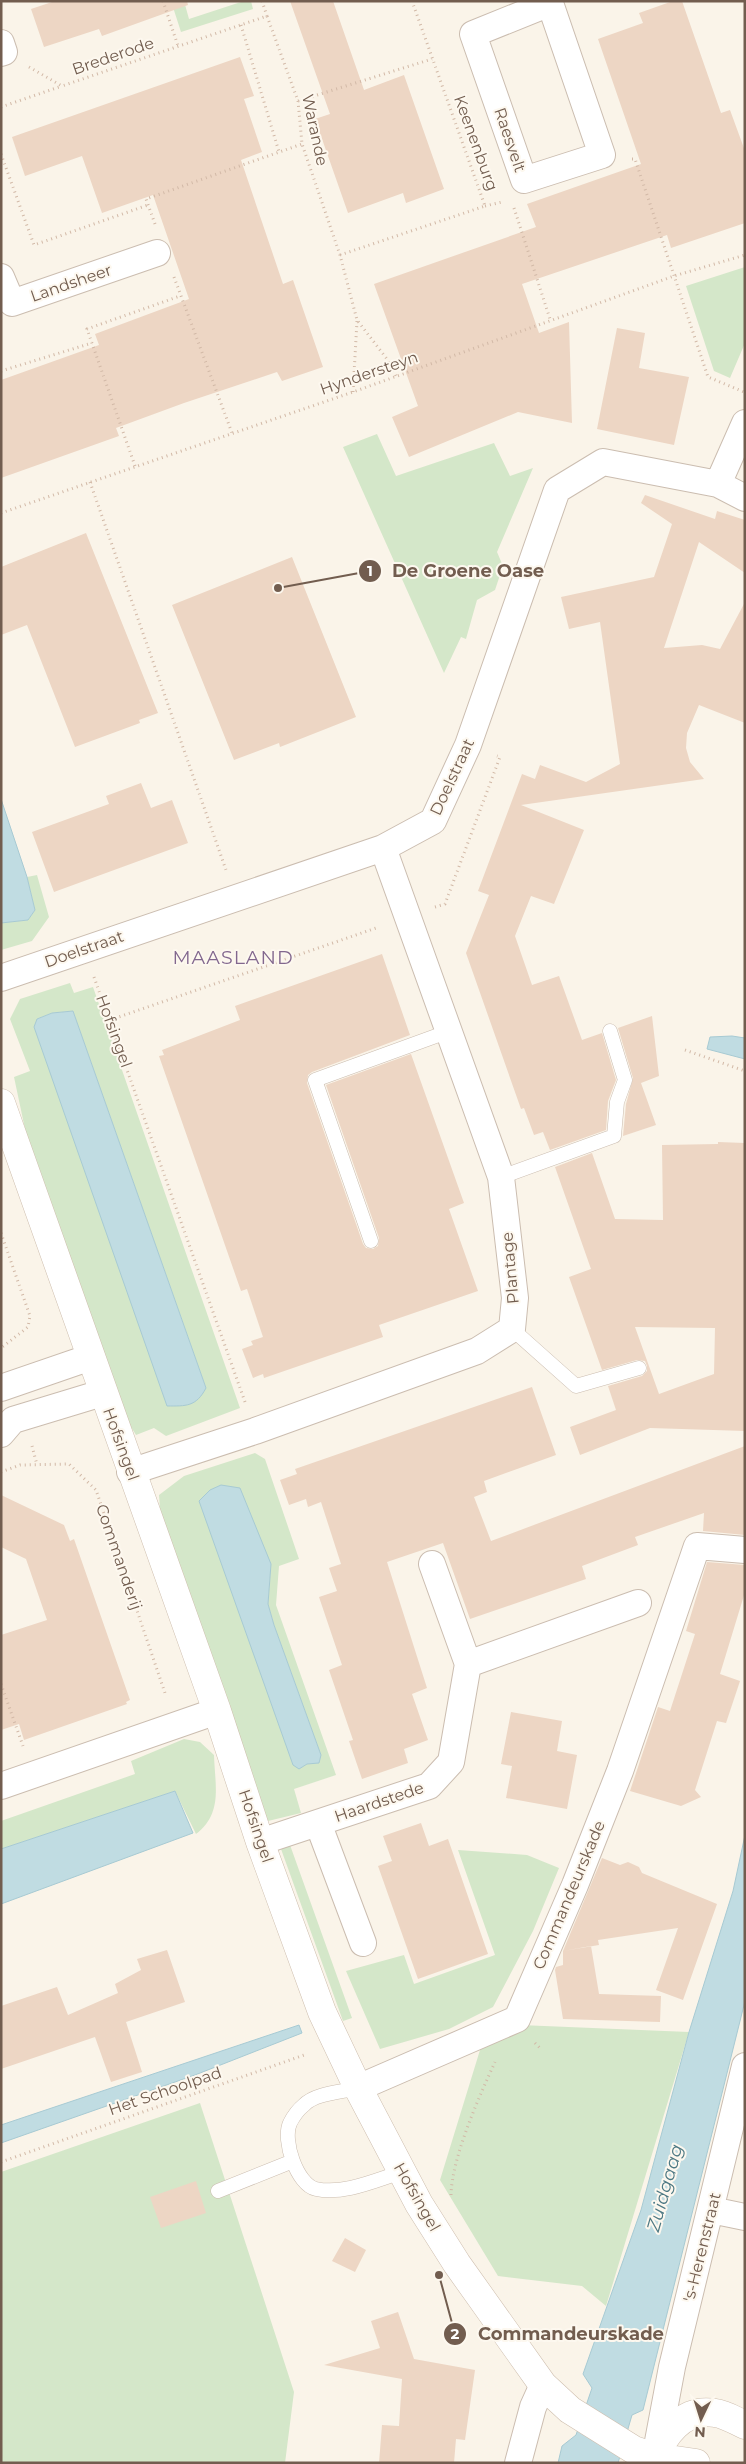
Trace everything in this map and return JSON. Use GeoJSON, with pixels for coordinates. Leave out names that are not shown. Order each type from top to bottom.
{"type":"FeatureCollection","features":[{"type":"Feature","properties":{"kind":"street","name":"Raesvelt"},"geometry":{"type":"LineString","coordinates":[[552,2],[602,155],[524,180],[472,34],[552,2]]}},
{"type":"Feature","properties":{"kind":"street","name":"Landsheer"},"geometry":{"type":"LineString","coordinates":[[1,277],[12,303],[157,243]]}},
{"type":"Feature","properties":{"kind":"street"},"geometry":{"type":"LineString","coordinates":[[718,484],[745,423]]}},
{"type":"Feature","properties":{"kind":"street","name":"Doelstraat"},"geometry":{"type":"LineString","coordinates":[[1,978],[382,848],[433,821],[468,745],[557,490],[603,462],[718,484],[745,498]]}},
{"type":"Feature","properties":{"kind":"street","name":"Plantage"},"geometry":{"type":"LineString","coordinates":[[382,848],[501,1177],[515,1298],[512,1329]]}},
{"type":"Feature","properties":{"kind":"street","name":"Hofsingel"},"geometry":{"type":"LineString","coordinates":[[1,1103],[130,1472],[217,1711],[260,1842],[322,2012],[358,2088],[402,2172],[457,2264],[543,2385],[570,2410],[647,2456]]}},
{"type":"Feature","properties":{"kind":"street"},"geometry":{"type":"LineString","coordinates":[[130,1472],[255,1431],[477,1352],[512,1329]]}},
{"type":"Feature","properties":{"kind":"street"},"geometry":{"type":"LineString","coordinates":[[1,1388],[91,1357]]}},
{"type":"Feature","properties":{"kind":"street"},"geometry":{"type":"LineString","coordinates":[[1,1434],[13,1420],[102,1393]]}},
{"type":"Feature","properties":{"kind":"street","name":"Commandeurskade"},"geometry":{"type":"LineString","coordinates":[[517,2019],[575,1885],[620,1772],[697,1546],[745,1550]]}},
{"type":"Feature","properties":{"kind":"street","name":"Haardstede"},"geometry":{"type":"LineString","coordinates":[[260,1842],[429,1786],[451,1762],[468,1664],[432,1564]]}},
{"type":"Feature","properties":{"kind":"street"},"geometry":{"type":"LineString","coordinates":[[468,1664],[638,1603]]}},
{"type":"Feature","properties":{"kind":"street"},"geometry":{"type":"LineString","coordinates":[[1,1786],[217,1711]]}},
{"type":"Feature","properties":{"kind":"street","name":"Haardstede"},"geometry":{"type":"LineString","coordinates":[[318,1823],[363,1944]]}},
{"type":"Feature","properties":{"kind":"street"},"geometry":{"type":"LineString","coordinates":[[358,2088],[517,2019]]}},
{"type":"Feature","properties":{"kind":"street","name":"'s-Herenstraat"},"geometry":{"type":"LineString","coordinates":[[647,2456],[672,2367],[745,2066]]}},
{"type":"Feature","properties":{"kind":"street"},"geometry":{"type":"LineString","coordinates":[[711,2210],[745,2217]]}},
{"type":"Feature","properties":{"kind":"street"},"geometry":{"type":"LineString","coordinates":[[518,2463],[533,2407],[543,2385]]}},
{"type":"Feature","properties":{"kind":"street"},"geometry":{"type":"LineString","coordinates":[[647,2456],[680,2420],[698,2413],[716,2413],[745,2425]]}},
{"type":"Feature","properties":{"kind":"street"},"geometry":{"type":"LineString","coordinates":[[647,2456],[696,2463]]}},
{"type":"Feature","properties":{"kind":"lane"},"geometry":{"type":"LineString","coordinates":[[501,1177],[614,1136],[616,1102],[625,1080],[610,1031]]}},
{"type":"Feature","properties":{"kind":"lane"},"geometry":{"type":"LineString","coordinates":[[371,1241],[315,1080],[447,1032]]}},
{"type":"Feature","properties":{"kind":"lane"},"geometry":{"type":"LineString","coordinates":[[512,1329],[576,1386],[639,1368]]}},
{"type":"Feature","properties":{"kind":"lane"},"geometry":{"type":"LineString","coordinates":[[358,2088],[321,2096],[305,2103],[289,2124],[290,2151],[296,2172],[314,2189],[336,2191],[402,2172]]}},
{"type":"Feature","properties":{"kind":"lane"},"geometry":{"type":"LineString","coordinates":[[218,2191],[293,2161]]}},
{"type":"Feature","properties":{"kind":"path"},"geometry":{"type":"LineString","coordinates":[[163,1],[178,46],[267,16]]}},
{"type":"Feature","properties":{"kind":"path","name":"Warande"},"geometry":{"type":"LineString","coordinates":[[262,1],[298,101],[302,144],[340,255],[358,320],[387,358],[396,376]]}},
{"type":"Feature","properties":{"kind":"path","name":"Keenenburg"},"geometry":{"type":"LineString","coordinates":[[340,255],[485,206],[412,1]]}},
{"type":"Feature","properties":{"kind":"path"},"geometry":{"type":"LineString","coordinates":[[242,25],[279,152]]}},
{"type":"Feature","properties":{"kind":"path","name":"Brederode"},"geometry":{"type":"LineString","coordinates":[[2,49],[62,86],[178,46]]}},
{"type":"Feature","properties":{"kind":"path"},"geometry":{"type":"LineString","coordinates":[[298,101],[432,59]]}},
{"type":"Feature","properties":{"kind":"path"},"geometry":{"type":"LineString","coordinates":[[1,107],[62,86]]}},
{"type":"Feature","properties":{"kind":"path"},"geometry":{"type":"LineString","coordinates":[[157,243],[146,198],[302,144]]}},
{"type":"Feature","properties":{"kind":"path"},"geometry":{"type":"LineString","coordinates":[[1,154],[34,245],[148,205]]}},
{"type":"Feature","properties":{"kind":"path"},"geometry":{"type":"LineString","coordinates":[[602,155],[635,159],[708,377],[745,392]]}},
{"type":"Feature","properties":{"kind":"path"},"geometry":{"type":"LineString","coordinates":[[512,199],[551,322]]}},
{"type":"Feature","properties":{"kind":"path","name":"Hyndersteyn"},"geometry":{"type":"LineString","coordinates":[[1,513],[353,392],[674,276],[745,255]]}},
{"type":"Feature","properties":{"kind":"path"},"geometry":{"type":"LineString","coordinates":[[173,275],[232,434]]}},
{"type":"Feature","properties":{"kind":"path"},"geometry":{"type":"LineString","coordinates":[[135,466],[87,329],[180,296]]}},
{"type":"Feature","properties":{"kind":"path"},"geometry":{"type":"LineString","coordinates":[[353,392],[358,320]]}},
{"type":"Feature","properties":{"kind":"path"},"geometry":{"type":"LineString","coordinates":[[1,371],[92,343]]}},
{"type":"Feature","properties":{"kind":"path"},"geometry":{"type":"LineString","coordinates":[[90,482],[236,898]]}},
{"type":"Feature","properties":{"kind":"path"},"geometry":{"type":"LineString","coordinates":[[110,1020],[445,904],[500,757],[468,745]]}},
{"type":"Feature","properties":{"kind":"path","name":"Hofsingel"},"geometry":{"type":"LineString","coordinates":[[91,969],[255,1431]]}},
{"type":"Feature","properties":{"kind":"path"},"geometry":{"type":"LineString","coordinates":[[685,1050],[745,1071]]}},
{"type":"Feature","properties":{"kind":"path"},"geometry":{"type":"LineString","coordinates":[[1,1233],[30,1316],[28,1327],[1,1348]]}},
{"type":"Feature","properties":{"kind":"path","name":"Commanderij"},"geometry":{"type":"LineString","coordinates":[[1,1472],[20,1465],[69,1464],[96,1490],[176,1725]]}},
{"type":"Feature","properties":{"kind":"path"},"geometry":{"type":"LineString","coordinates":[[1,1684],[34,1775]]}},
{"type":"Feature","properties":{"kind":"path"},"geometry":{"type":"LineString","coordinates":[[450,2199],[456,2164],[466,2134],[485,2083],[517,2019]]}},
{"type":"Feature","properties":{"kind":"path","name":"Het Schoolpad"},"geometry":{"type":"LineString","coordinates":[[1,2162],[338,2044]]}},
{"type":"Feature","properties":{"kind":"green space"},"geometry":{"type":"Polygon","coordinates":[[[171,1],[184,1],[189,19],[244,1],[251,1],[253,9],[181,32],[171,1]]]}},
{"type":"Feature","properties":{"kind":"green space"},"geometry":{"type":"Polygon","coordinates":[[[745,267],[745,343],[730,378],[714,371],[686,286],[745,267]]]}},
{"type":"Feature","properties":{"kind":"green space"},"geometry":{"type":"Polygon","coordinates":[[[377,434],[396,476],[494,443],[510,476],[533,468],[497,552],[503,566],[495,590],[477,600],[466,639],[461,637],[444,673],[343,447],[377,434]]]}},
{"type":"Feature","properties":{"kind":"green space"},"geometry":{"type":"Polygon","coordinates":[[[37,875],[49,917],[32,941],[1,950],[1,923],[28,920],[35,910],[27,877],[37,875]]]}},
{"type":"Feature","properties":{"kind":"green space"},"geometry":{"type":"Polygon","coordinates":[[[70,983],[74,993],[93,987],[240,1408],[166,1436],[154,1428],[136,1435],[128,1422],[25,1129],[14,1077],[30,1071],[10,1019],[20,999],[70,983]],[[73,1011],[52,1013],[37,1019],[206,1388],[73,1011]]]}},
{"type":"Feature","properties":{"kind":"green space"},"geometry":{"type":"Polygon","coordinates":[[[255,1453],[265,1459],[299,1559],[279,1566],[276,1605],[336,1775],[294,1789],[301,1813],[268,1821],[160,1509],[159,1495],[184,1476],[255,1453]],[[210,1490],[299,1768],[307,1764],[319,1763],[321,1755],[268,1604],[271,1564],[210,1490]]]}},
{"type":"Feature","properties":{"kind":"green space"},"geometry":{"type":"Polygon","coordinates":[[[184,1739],[200,1742],[214,1755],[216,1798],[214,1808],[205,1826],[196,1834],[175,1791],[1,1849],[1,1821],[135,1774],[131,1761],[184,1739]]]}},
{"type":"Feature","properties":{"kind":"green space"},"geometry":{"type":"Polygon","coordinates":[[[290,1845],[352,2018],[343,2021],[281,1849],[290,1845]]]}},
{"type":"Feature","properties":{"kind":"green space"},"geometry":{"type":"Polygon","coordinates":[[[458,1850],[527,1855],[559,1868],[533,1931],[493,2007],[449,2029],[380,2049],[346,1971],[404,1955],[414,1984],[495,1955],[458,1850]]]}},
{"type":"Feature","properties":{"kind":"green space"},"geometry":{"type":"Polygon","coordinates":[[[498,2024],[689,2032],[606,2306],[582,2286],[498,2276],[440,2180],[484,2037],[498,2024]]]}},
{"type":"Feature","properties":{"kind":"green space"},"geometry":{"type":"Polygon","coordinates":[[[200,2103],[294,2392],[285,2463],[1,2463],[1,2172],[200,2103]]]}},
{"type":"Feature","properties":{"kind":"water"},"geometry":{"type":"Polygon","coordinates":[[[1,799],[27,877],[35,910],[28,920],[1,923],[1,799]]]}},
{"type":"Feature","properties":{"kind":"water"},"geometry":{"type":"Polygon","coordinates":[[[73,1011],[206,1388],[198,1399],[190,1404],[167,1406],[34,1027],[37,1019],[52,1013],[73,1011]]]}},
{"type":"Feature","properties":{"kind":"water"},"geometry":{"type":"Polygon","coordinates":[[[732,1036],[745,1038],[745,1059],[707,1049],[710,1037],[732,1036]]]}},
{"type":"Feature","properties":{"kind":"water"},"geometry":{"type":"Polygon","coordinates":[[[221,1485],[240,1488],[271,1564],[268,1604],[321,1755],[319,1763],[307,1764],[299,1769],[293,1765],[199,1501],[210,1490],[221,1485]]]}},
{"type":"Feature","properties":{"kind":"water"},"geometry":{"type":"Polygon","coordinates":[[[175,1791],[193,1833],[1,1904],[1,1849],[175,1791]]]}},
{"type":"Feature","properties":{"kind":"water","name":"Zuidgaag"},"geometry":{"type":"Polygon","coordinates":[[[745,1835],[745,2001],[643,2410],[632,2415],[618,2463],[558,2463],[562,2446],[576,2435],[592,2388],[583,2374],[641,2210],[689,2032],[733,1891],[745,1835]]]}},
{"type":"Feature","properties":{"kind":"water"},"geometry":{"type":"Polygon","coordinates":[[[299,2025],[302,2033],[195,2075],[1,2143],[1,2125],[299,2025]]]}},
{"type":"Feature","properties":{"kind":"building"},"geometry":{"type":"Polygon","coordinates":[[[55,1],[187,1],[188,5],[102,36],[99,29],[44,47],[31,9],[55,1]]]}},
{"type":"Feature","properties":{"kind":"building"},"geometry":{"type":"Polygon","coordinates":[[[290,1],[333,1],[364,90],[404,75],[444,189],[406,203],[403,193],[348,213],[315,119],[330,114],[290,1]]]}},
{"type":"Feature","properties":{"kind":"building"},"geometry":{"type":"Polygon","coordinates":[[[673,1],[682,1],[721,113],[730,110],[745,151],[745,223],[671,248],[667,235],[522,284],[539,333],[569,322],[572,423],[518,412],[409,457],[392,417],[418,406],[374,284],[536,227],[527,204],[641,164],[598,39],[643,23],[639,13],[673,1]]]}},
{"type":"Feature","properties":{"kind":"building"},"geometry":{"type":"Polygon","coordinates":[[[240,57],[254,96],[244,99],[262,152],[241,160],[283,284],[293,280],[323,367],[282,381],[277,372],[184,403],[116,428],[119,436],[1,478],[1,380],[99,345],[95,334],[189,299],[153,195],[102,213],[82,156],[25,176],[12,137],[240,57]]]}},
{"type":"Feature","properties":{"kind":"building"},"geometry":{"type":"Polygon","coordinates":[[[617,328],[645,333],[639,368],[689,377],[674,445],[597,429],[617,328]]]}},
{"type":"Feature","properties":{"kind":"building"},"geometry":{"type":"Polygon","coordinates":[[[645,495],[715,519],[717,511],[745,520],[745,573],[699,542],[664,648],[702,645],[720,649],[745,602],[745,723],[699,705],[687,733],[686,748],[690,762],[704,779],[521,805],[584,830],[554,904],[531,896],[515,936],[532,985],[559,976],[582,1040],[602,1033],[616,1080],[608,1101],[606,1130],[550,1150],[543,1132],[534,1135],[524,1108],[521,1109],[466,953],[489,895],[478,891],[522,774],[535,779],[540,765],[586,782],[620,764],[600,622],[569,629],[561,597],[654,577],[672,524],[641,503],[645,495]]]}},
{"type":"Feature","properties":{"kind":"building"},"geometry":{"type":"Polygon","coordinates":[[[86,533],[158,713],[139,720],[140,723],[75,747],[27,625],[1,635],[1,567],[86,533]]]}},
{"type":"Feature","properties":{"kind":"building"},"geometry":{"type":"Polygon","coordinates":[[[292,557],[356,717],[280,747],[279,743],[234,760],[172,605],[292,557]]]}},
{"type":"Feature","properties":{"kind":"building"},"geometry":{"type":"Polygon","coordinates":[[[141,783],[151,808],[172,800],[188,843],[54,892],[32,832],[109,804],[106,796],[141,783]]]}},
{"type":"Feature","properties":{"kind":"building"},"geometry":{"type":"Polygon","coordinates":[[[382,954],[410,1035],[312,1072],[308,1075],[307,1083],[363,1244],[366,1248],[373,1249],[378,1246],[379,1238],[326,1085],[411,1054],[464,1203],[449,1209],[478,1291],[379,1325],[383,1337],[264,1378],[263,1374],[253,1378],[242,1349],[253,1345],[251,1341],[263,1337],[247,1289],[241,1291],[159,1056],[164,1055],[162,1050],[240,1020],[235,1006],[382,954]]]}},
{"type":"Feature","properties":{"kind":"building"},"geometry":{"type":"Polygon","coordinates":[[[652,1016],[659,1076],[641,1083],[656,1125],[623,1136],[626,1104],[633,1078],[618,1028],[652,1016]]]}},
{"type":"Feature","properties":{"kind":"building"},"geometry":{"type":"Polygon","coordinates":[[[718,1142],[745,1143],[745,1431],[650,1428],[580,1455],[570,1427],[616,1410],[608,1386],[642,1376],[647,1371],[647,1366],[645,1361],[637,1360],[602,1370],[569,1277],[591,1269],[555,1167],[592,1153],[615,1219],[663,1220],[662,1145],[718,1144],[718,1142]],[[635,1327],[659,1394],[714,1374],[715,1328],[635,1327]]]}},
{"type":"Feature","properties":{"kind":"building"},"geometry":{"type":"Polygon","coordinates":[[[532,1387],[556,1455],[484,1481],[487,1492],[474,1497],[491,1541],[745,1446],[745,1535],[703,1531],[704,1513],[635,1537],[638,1545],[582,1566],[586,1579],[470,1619],[443,1543],[387,1562],[427,1688],[412,1694],[428,1740],[404,1749],[408,1763],[362,1779],[349,1741],[353,1740],[329,1670],[342,1665],[319,1597],[337,1591],[329,1568],[341,1564],[321,1502],[308,1507],[306,1499],[289,1505],[280,1480],[297,1474],[295,1469],[532,1387]]]}},
{"type":"Feature","properties":{"kind":"building"},"geometry":{"type":"Polygon","coordinates":[[[1,1495],[64,1525],[70,1541],[74,1539],[130,1700],[126,1702],[127,1704],[24,1740],[19,1724],[1,1730],[1,1635],[47,1620],[26,1559],[1,1547],[1,1495]]]}},
{"type":"Feature","properties":{"kind":"building"},"geometry":{"type":"Polygon","coordinates":[[[707,1562],[745,1565],[745,1592],[720,1674],[740,1681],[726,1723],[717,1721],[695,1790],[701,1797],[681,1806],[630,1791],[658,1707],[670,1711],[695,1634],[686,1631],[707,1562]]]}},
{"type":"Feature","properties":{"kind":"building"},"geometry":{"type":"Polygon","coordinates":[[[511,1712],[562,1721],[557,1751],[577,1755],[567,1809],[506,1798],[512,1766],[501,1764],[511,1712]]]}},
{"type":"Feature","properties":{"kind":"building"},"geometry":{"type":"Polygon","coordinates":[[[421,1823],[429,1846],[448,1839],[488,1954],[418,1979],[378,1866],[392,1861],[383,1836],[421,1823]]]}},
{"type":"Feature","properties":{"kind":"building"},"geometry":{"type":"Polygon","coordinates":[[[602,1858],[620,1865],[628,1862],[639,1867],[642,1873],[717,1904],[683,2000],[656,1990],[678,1928],[598,1940],[599,1945],[563,1951],[602,1858]]]}},
{"type":"Feature","properties":{"kind":"building"},"geometry":{"type":"Polygon","coordinates":[[[591,1946],[599,1994],[661,1996],[660,2022],[563,2019],[556,1967],[563,1965],[563,1951],[591,1946]]]}},
{"type":"Feature","properties":{"kind":"building"},"geometry":{"type":"Polygon","coordinates":[[[167,1950],[185,2002],[126,2022],[142,2072],[111,2082],[95,2037],[1,2069],[1,2006],[57,1987],[68,2015],[118,1993],[115,1984],[141,1970],[137,1959],[167,1950]]]}},
{"type":"Feature","properties":{"kind":"building"},"geometry":{"type":"Polygon","coordinates":[[[196,2181],[206,2213],[161,2228],[150,2197],[196,2181]]]}},
{"type":"Feature","properties":{"kind":"building"},"geometry":{"type":"Polygon","coordinates":[[[345,2238],[366,2250],[355,2272],[332,2261],[345,2238]]]}},
{"type":"Feature","properties":{"kind":"building"},"geometry":{"type":"Polygon","coordinates":[[[398,2312],[414,2359],[475,2370],[465,2440],[456,2439],[454,2463],[379,2463],[382,2425],[399,2426],[402,2379],[324,2365],[380,2348],[371,2321],[398,2312]]]}},
{"type":"Feature","properties":{"kind":"place","name":"De Groene Oase"},"geometry":{"type":"Point","coordinates":[278,588]}},
{"type":"Feature","properties":{"kind":"place","name":"Commandeurskade"},"geometry":{"type":"Point","coordinates":[439,2275]}},
{"type":"Feature","properties":{"kind":"district","name":"MAASLAND"},"geometry":{"type":"Point","coordinates":[233,957]}}]}
